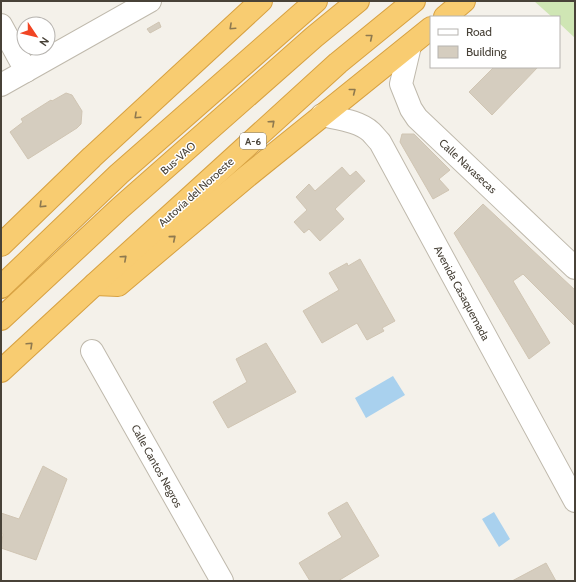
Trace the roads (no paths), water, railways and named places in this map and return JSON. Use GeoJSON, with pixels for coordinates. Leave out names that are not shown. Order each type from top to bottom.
{"type":"FeatureCollection","features":[{"type":"Feature","properties":{"kind":"highway"},"geometry":{"type":"LineString","coordinates":[[1,245],[92,157],[261,1]]}},
{"type":"Feature","properties":{"kind":"highway"},"geometry":{"type":"LineString","coordinates":[[1,288],[119,174],[316,1]]}},
{"type":"Feature","properties":{"kind":"highway","name":"Bus-VAO"},"geometry":{"type":"LineString","coordinates":[[1,319],[120,208],[314,37],[358,1]]}},
{"type":"Feature","properties":{"kind":"highway","name":"Autovía del Noroeste"},"geometry":{"type":"LineString","coordinates":[[1,371],[338,63],[414,1]]}},
{"type":"Feature","properties":{"kind":"highway"},"geometry":{"type":"LineString","coordinates":[[446,16],[464,1]]}},
{"type":"Feature","properties":{"kind":"highway"},"geometry":{"type":"LineString","coordinates":[[95,284],[118,284],[322,115],[430,29]]}},
{"type":"Feature","properties":{"kind":"street"},"geometry":{"type":"LineString","coordinates":[[1,85],[150,1]]}},
{"type":"Feature","properties":{"kind":"street"},"geometry":{"type":"LineString","coordinates":[[1,25],[26,71]]}},
{"type":"Feature","properties":{"kind":"street","name":"Calle Navasecas"},"geometry":{"type":"LineString","coordinates":[[410,46],[402,84],[411,109],[417,118],[575,268]]}},
{"type":"Feature","properties":{"kind":"street","name":"Avenida Casaquemada"},"geometry":{"type":"LineString","coordinates":[[322,115],[355,123],[364,127],[380,142],[575,501]]}},
{"type":"Feature","properties":{"kind":"street","name":"Calle Cantos Negros"},"geometry":{"type":"LineString","coordinates":[[92,351],[222,581]]}},
{"type":"Feature","properties":{"kind":"water"},"geometry":{"type":"Polygon","coordinates":[[[393,376],[405,395],[366,418],[355,398],[393,376]]]}},
{"type":"Feature","properties":{"kind":"water"},"geometry":{"type":"Polygon","coordinates":[[[494,512],[510,539],[499,547],[482,519],[494,512]]]}}]}
